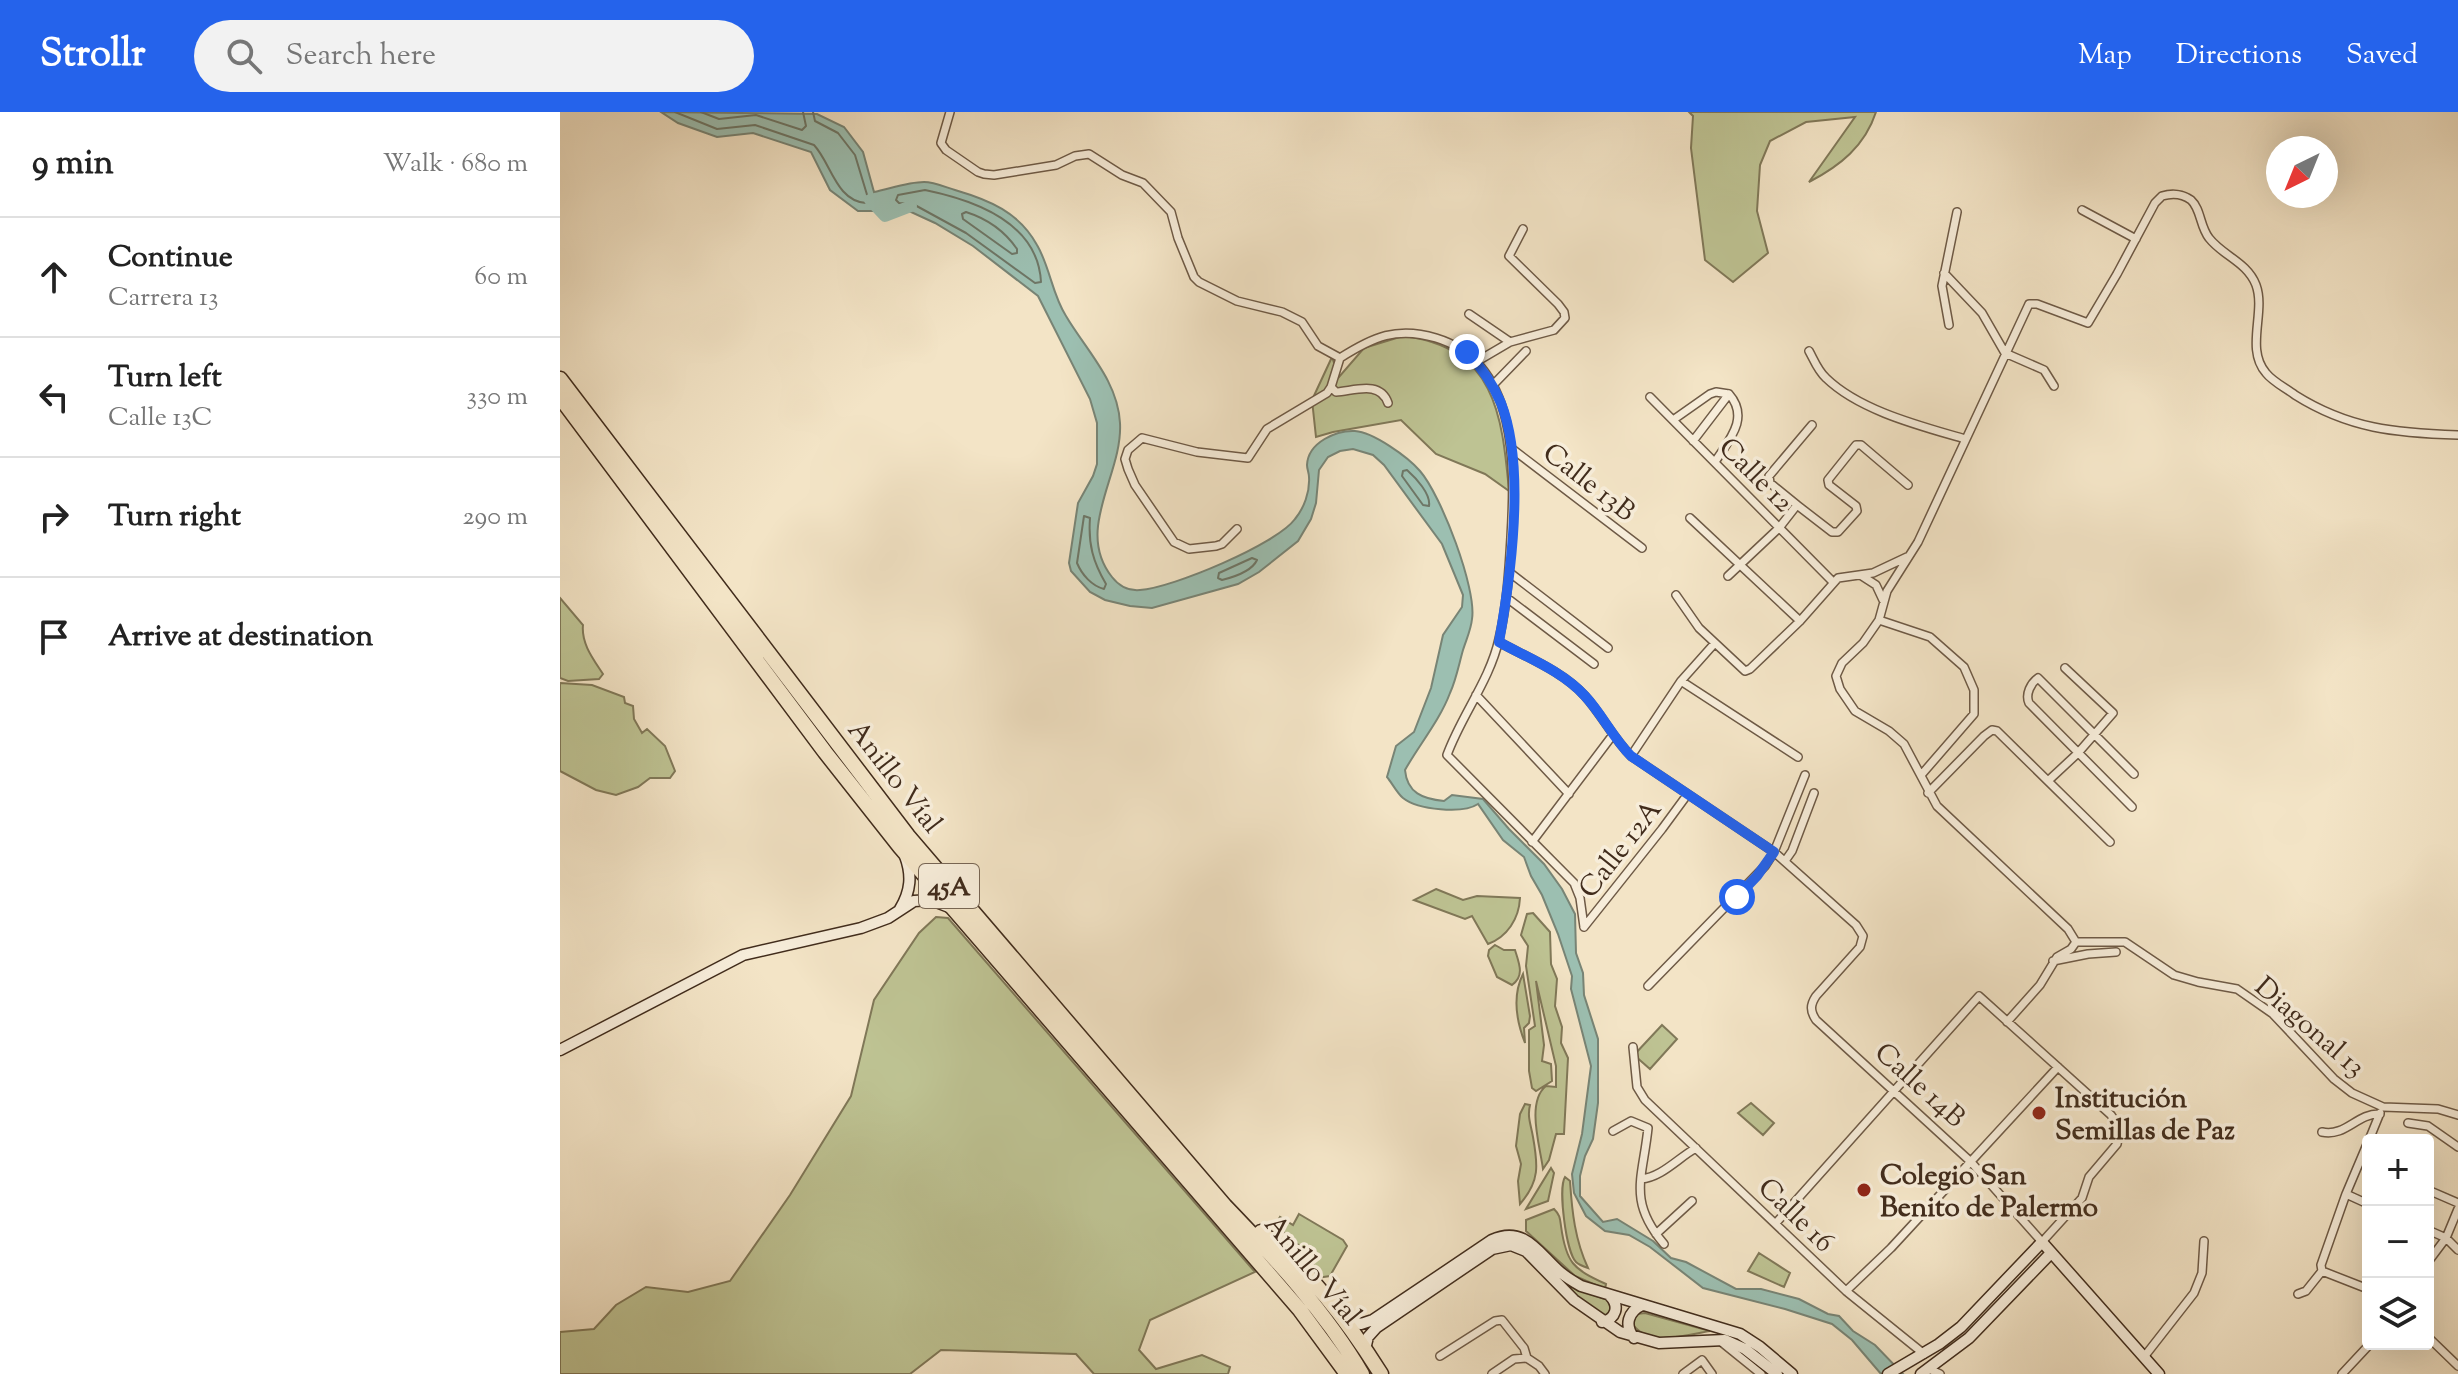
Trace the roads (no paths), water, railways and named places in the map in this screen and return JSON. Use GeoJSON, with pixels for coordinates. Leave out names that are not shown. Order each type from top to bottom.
{"type":"FeatureCollection","features":[{"type":"Feature","properties":{"kind":"highway","name":"Anillo Víal"},"geometry":{"type":"LineString","coordinates":[[560,379],[908,836],[1225,1206],[1305,1293],[1362,1374]]}},
{"type":"Feature","properties":{"kind":"highway","name":"Anillo Víal"},"geometry":{"type":"LineString","coordinates":[[560,397],[900,847],[1300,1310],[1347,1374]]}},
{"type":"Feature","properties":{"kind":"highway"},"geometry":{"type":"LineString","coordinates":[[1225,1206],[1279,1247],[1328,1296],[1381,1374]]}},
{"type":"Feature","properties":{"kind":"street"},"geometry":{"type":"LineString","coordinates":[[950,112],[941,143],[946,150],[978,172],[994,175],[1060,164],[1075,156],[1089,154],[1122,175],[1143,183],[1171,212],[1178,238],[1199,282],[1237,301],[1282,312],[1302,322],[1318,346],[1340,358]]}},
{"type":"Feature","properties":{"kind":"street"},"geometry":{"type":"LineString","coordinates":[[2007,1022],[2040,985],[2053,961],[2076,942],[2068,929],[1937,806],[1904,744],[1896,736],[1861,717],[1849,704],[1837,682],[1837,669],[1863,643],[1879,620],[1883,600],[1910,555],[2029,304],[2037,304],[2082,323],[2092,320],[2149,211],[2162,196],[2170,194],[2190,199],[2196,207],[2203,230],[2251,274],[2257,287],[2257,357],[2264,372],[2335,417],[2363,426],[2419,434],[2458,435]]}},
{"type":"Feature","properties":{"kind":"street"},"geometry":{"type":"LineString","coordinates":[[2082,210],[2136,239]]}},
{"type":"Feature","properties":{"kind":"street"},"geometry":{"type":"LineString","coordinates":[[1949,325],[1943,294],[1944,273],[1957,212]]}},
{"type":"Feature","properties":{"kind":"street"},"geometry":{"type":"LineString","coordinates":[[1476,362],[1510,342],[1554,330],[1565,318],[1558,304],[1509,256],[1523,229]]}},
{"type":"Feature","properties":{"kind":"street"},"geometry":{"type":"LineString","coordinates":[[1944,273],[1982,313],[2005,353],[2044,370],[2054,386]]}},
{"type":"Feature","properties":{"kind":"street"},"geometry":{"type":"LineString","coordinates":[[1469,314],[1510,342]]}},
{"type":"Feature","properties":{"kind":"street"},"geometry":{"type":"LineString","coordinates":[[1237,529],[1222,544],[1181,548],[1167,534],[1135,485],[1125,459],[1128,450],[1142,438],[1197,452],[1248,458],[1267,429],[1318,399],[1331,387],[1340,358],[1380,336],[1399,331],[1423,334],[1467,352],[1493,385],[1505,413],[1511,448],[1513,492],[1507,598],[1499,642],[1447,757],[1532,842],[1612,736]]}},
{"type":"Feature","properties":{"kind":"street"},"geometry":{"type":"LineString","coordinates":[[1493,385],[1526,351]]}},
{"type":"Feature","properties":{"kind":"street"},"geometry":{"type":"LineString","coordinates":[[1809,351],[1823,375],[1855,397],[1895,417],[1965,439]]}},
{"type":"Feature","properties":{"kind":"street"},"geometry":{"type":"LineString","coordinates":[[1331,387],[1336,392],[1375,389],[1385,396],[1388,403]]}},
{"type":"Feature","properties":{"kind":"street"},"geometry":{"type":"LineString","coordinates":[[1673,420],[1710,394],[1729,394],[1739,408],[1737,427],[1715,462]]}},
{"type":"Feature","properties":{"kind":"street"},"geometry":{"type":"LineString","coordinates":[[1693,441],[1729,394]]}},
{"type":"Feature","properties":{"kind":"street","name":"Calle 12"},"geometry":{"type":"LineString","coordinates":[[1650,397],[1833,582]]}},
{"type":"Feature","properties":{"kind":"street"},"geometry":{"type":"LineString","coordinates":[[1812,425],[1769,476],[1770,483],[1832,532],[1838,532],[1857,511],[1856,506],[1829,485],[1828,480],[1856,445],[1861,445],[1908,485]]}},
{"type":"Feature","properties":{"kind":"street","name":"Calle 13B"},"geometry":{"type":"LineString","coordinates":[[1511,448],[1642,548]]}},
{"type":"Feature","properties":{"kind":"street"},"geometry":{"type":"LineString","coordinates":[[1728,576],[1779,528],[1797,505]]}},
{"type":"Feature","properties":{"kind":"street"},"geometry":{"type":"LineString","coordinates":[[1690,518],[1800,621]]}},
{"type":"Feature","properties":{"kind":"street"},"geometry":{"type":"LineString","coordinates":[[1676,595],[1694,623],[1745,671],[1800,621],[1833,582],[1847,576],[1862,576],[1884,570],[1910,555]]}},
{"type":"Feature","properties":{"kind":"street"},"geometry":{"type":"LineString","coordinates":[[1509,572],[1608,648]]}},
{"type":"Feature","properties":{"kind":"street"},"geometry":{"type":"LineString","coordinates":[[1862,576],[1876,585],[1883,600]]}},
{"type":"Feature","properties":{"kind":"street"},"geometry":{"type":"LineString","coordinates":[[1507,598],[1594,664]]}},
{"type":"Feature","properties":{"kind":"street"},"geometry":{"type":"LineString","coordinates":[[1879,620],[1930,637],[1964,667],[1974,690],[1976,707],[1970,720],[1922,774]]}},
{"type":"Feature","properties":{"kind":"street"},"geometry":{"type":"LineString","coordinates":[[1499,642],[1574,686],[1631,756],[1785,861],[1792,851],[1814,793]]}},
{"type":"Feature","properties":{"kind":"street"},"geometry":{"type":"LineString","coordinates":[[1631,756],[1681,681],[1714,644]]}},
{"type":"Feature","properties":{"kind":"street"},"geometry":{"type":"LineString","coordinates":[[2049,780],[2113,713],[2065,668]]}},
{"type":"Feature","properties":{"kind":"street"},"geometry":{"type":"LineString","coordinates":[[2132,807],[2029,703],[2033,681],[2038,678],[2134,774]]}},
{"type":"Feature","properties":{"kind":"street"},"geometry":{"type":"LineString","coordinates":[[1681,681],[1798,757]]}},
{"type":"Feature","properties":{"kind":"street"},"geometry":{"type":"LineString","coordinates":[[1476,695],[1569,794]]}},
{"type":"Feature","properties":{"kind":"street"},"geometry":{"type":"LineString","coordinates":[[1928,793],[1992,730],[2001,733],[2110,842]]}},
{"type":"Feature","properties":{"kind":"street"},"geometry":{"type":"LineString","coordinates":[[1648,986],[1710,920],[1757,876],[1774,852],[1805,775]]}},
{"type":"Feature","properties":{"kind":"street","name":"Calle 12A"},"geometry":{"type":"LineString","coordinates":[[1532,842],[1574,883],[1580,898],[1584,927],[1687,795]]}},
{"type":"Feature","properties":{"kind":"street"},"geometry":{"type":"LineString","coordinates":[[899,910],[909,890],[910,879],[906,857],[900,847]]}},
{"type":"Feature","properties":{"kind":"street","name":"Calle 14B"},"geometry":{"type":"LineString","coordinates":[[1785,861],[1856,925],[1863,936],[1856,954],[1816,996],[1811,1008],[1816,1020],[1971,1162],[2159,1374]]}},
{"type":"Feature","properties":{"kind":"street"},"geometry":{"type":"LineString","coordinates":[[560,1050],[743,955],[861,928],[880,922],[923,899],[951,908]]}},
{"type":"Feature","properties":{"kind":"street","name":"Diagonal 13"},"geometry":{"type":"LineString","coordinates":[[2076,942],[2125,942],[2174,975],[2246,993],[2284,1024],[2343,1087],[2381,1111]]}},
{"type":"Feature","properties":{"kind":"street"},"geometry":{"type":"LineString","coordinates":[[2053,961],[2116,952]]}},
{"type":"Feature","properties":{"kind":"street"},"geometry":{"type":"LineString","coordinates":[[1776,1223],[1979,996],[2111,1115],[2120,1129],[2117,1144],[2089,1177],[2082,1198],[1971,1318],[1924,1354],[1888,1374]]}},
{"type":"Feature","properties":{"kind":"street","name":"Calle 16"},"geometry":{"type":"LineString","coordinates":[[1633,1047],[1637,1087],[1645,1100],[1846,1291],[1924,1354]]}},
{"type":"Feature","properties":{"kind":"street"},"geometry":{"type":"LineString","coordinates":[[1846,1291],[2058,1067]]}},
{"type":"Feature","properties":{"kind":"street"},"geometry":{"type":"LineString","coordinates":[[2322,1132],[2338,1133],[2381,1111],[2438,1109],[2458,1115]]}},
{"type":"Feature","properties":{"kind":"street"},"geometry":{"type":"LineString","coordinates":[[2371,1134],[2381,1111]]}},
{"type":"Feature","properties":{"kind":"street"},"geometry":{"type":"LineString","coordinates":[[1613,1131],[1631,1121],[1648,1128],[1638,1196],[1664,1244]]}},
{"type":"Feature","properties":{"kind":"street"},"geometry":{"type":"LineString","coordinates":[[2408,1123],[2428,1126],[2458,1147]]}},
{"type":"Feature","properties":{"kind":"street"},"geometry":{"type":"LineString","coordinates":[[1641,1179],[1658,1176],[1696,1148]]}},
{"type":"Feature","properties":{"kind":"street"},"geometry":{"type":"LineString","coordinates":[[2298,1294],[2306,1291],[2322,1271],[2321,1265],[2346,1194],[2362,1166]]}},
{"type":"Feature","properties":{"kind":"street"},"geometry":{"type":"LineString","coordinates":[[2434,1193],[2458,1206],[2446,1238],[2434,1254]]}},
{"type":"Feature","properties":{"kind":"street"},"geometry":{"type":"LineString","coordinates":[[2346,1194],[2362,1201]]}},
{"type":"Feature","properties":{"kind":"street"},"geometry":{"type":"LineString","coordinates":[[1656,1234],[1692,1201]]}},
{"type":"Feature","properties":{"kind":"street"},"geometry":{"type":"LineString","coordinates":[[2434,1233],[2446,1238],[2458,1250]]}},
{"type":"Feature","properties":{"kind":"street"},"geometry":{"type":"LineString","coordinates":[[1347,1321],[1361,1324],[1373,1320],[1492,1240],[1508,1235],[1529,1241],[1570,1279],[1610,1296],[1740,1334],[1792,1374]]}},
{"type":"Feature","properties":{"kind":"street"},"geometry":{"type":"LineString","coordinates":[[2144,1357],[2194,1293],[2202,1273],[2204,1241]]}},
{"type":"Feature","properties":{"kind":"street"},"geometry":{"type":"LineString","coordinates":[[1365,1349],[1368,1337],[1377,1327],[1502,1245],[1518,1246],[1526,1251],[1562,1289],[1602,1322],[1634,1338],[1673,1343],[1718,1339],[1745,1349],[1777,1374]]}},
{"type":"Feature","properties":{"kind":"street"},"geometry":{"type":"LineString","coordinates":[[1928,1373],[1969,1338],[2051,1253]]}},
{"type":"Feature","properties":{"kind":"street"},"geometry":{"type":"LineString","coordinates":[[2322,1271],[2362,1287]]}},
{"type":"Feature","properties":{"kind":"street"},"geometry":{"type":"LineString","coordinates":[[1602,1322],[1609,1320],[1616,1312],[1615,1302],[1610,1296]]}},
{"type":"Feature","properties":{"kind":"street"},"geometry":{"type":"LineString","coordinates":[[1634,1338],[1628,1321],[1634,1309],[1642,1305]]}},
{"type":"Feature","properties":{"kind":"street"},"geometry":{"type":"LineString","coordinates":[[1440,1356],[1495,1321],[1502,1320],[1524,1348],[1527,1358]]}},
{"type":"Feature","properties":{"kind":"street"},"geometry":{"type":"LineString","coordinates":[[1718,1339],[1761,1374]]}},
{"type":"Feature","properties":{"kind":"street"},"geometry":{"type":"LineString","coordinates":[[2434,1343],[2458,1366]]}},
{"type":"Feature","properties":{"kind":"street"},"geometry":{"type":"LineString","coordinates":[[2342,1374],[2364,1350]]}},
{"type":"Feature","properties":{"kind":"street"},"geometry":{"type":"LineString","coordinates":[[1492,1374],[1514,1359],[1527,1358],[1545,1374]]}},
{"type":"Feature","properties":{"kind":"street"},"geometry":{"type":"LineString","coordinates":[[1683,1374],[1702,1360],[1712,1374]]}},
{"type":"Feature","properties":{"kind":"water"},"geometry":{"type":"Polygon","coordinates":[[[661,112],[817,114],[844,127],[863,152],[874,192],[912,183],[932,183],[991,203],[1021,224],[1037,245],[1061,308],[1100,366],[1114,393],[1120,423],[1119,443],[1103,502],[1098,540],[1102,559],[1112,577],[1124,587],[1136,590],[1175,582],[1246,552],[1284,529],[1295,519],[1306,500],[1309,483],[1307,465],[1312,450],[1332,435],[1362,432],[1399,452],[1420,471],[1438,500],[1456,543],[1469,587],[1472,619],[1452,688],[1441,713],[1405,770],[1406,778],[1417,793],[1429,799],[1444,801],[1452,795],[1483,799],[1544,864],[1575,914],[1576,953],[1583,973],[1584,995],[1598,1039],[1598,1103],[1593,1139],[1580,1176],[1580,1196],[1603,1222],[1617,1219],[1653,1241],[1671,1258],[1686,1262],[1736,1289],[1761,1289],[1799,1299],[1828,1314],[1839,1316],[1853,1331],[1875,1345],[1903,1374],[1881,1374],[1852,1340],[1832,1324],[1703,1288],[1650,1247],[1629,1235],[1605,1231],[1586,1216],[1574,1193],[1572,1174],[1582,1134],[1591,1066],[1571,989],[1572,976],[1542,895],[1524,857],[1503,840],[1478,804],[1452,810],[1429,808],[1403,798],[1387,777],[1396,746],[1414,732],[1431,688],[1443,635],[1462,607],[1463,595],[1442,544],[1384,465],[1373,455],[1353,449],[1328,457],[1319,470],[1311,519],[1298,541],[1259,572],[1238,584],[1152,608],[1105,600],[1090,592],[1071,571],[1069,563],[1078,503],[1097,464],[1097,423],[1090,399],[1038,296],[973,246],[935,223],[909,211],[858,211],[830,190],[811,152],[753,133],[717,137],[678,123],[661,112]]]}},
{"type":"Feature","properties":{"kind":"waterway"},"geometry":{"type":"LineString","coordinates":[[870,200],[885,216],[911,206]]}},
{"type":"Feature","properties":{"kind":"place","name":"Institución Semillas de Paz"},"geometry":{"type":"Point","coordinates":[2039,1113]}},
{"type":"Feature","properties":{"kind":"place","name":"Colegio San Benito de Palermo"},"geometry":{"type":"Point","coordinates":[1864,1190]}}]}
